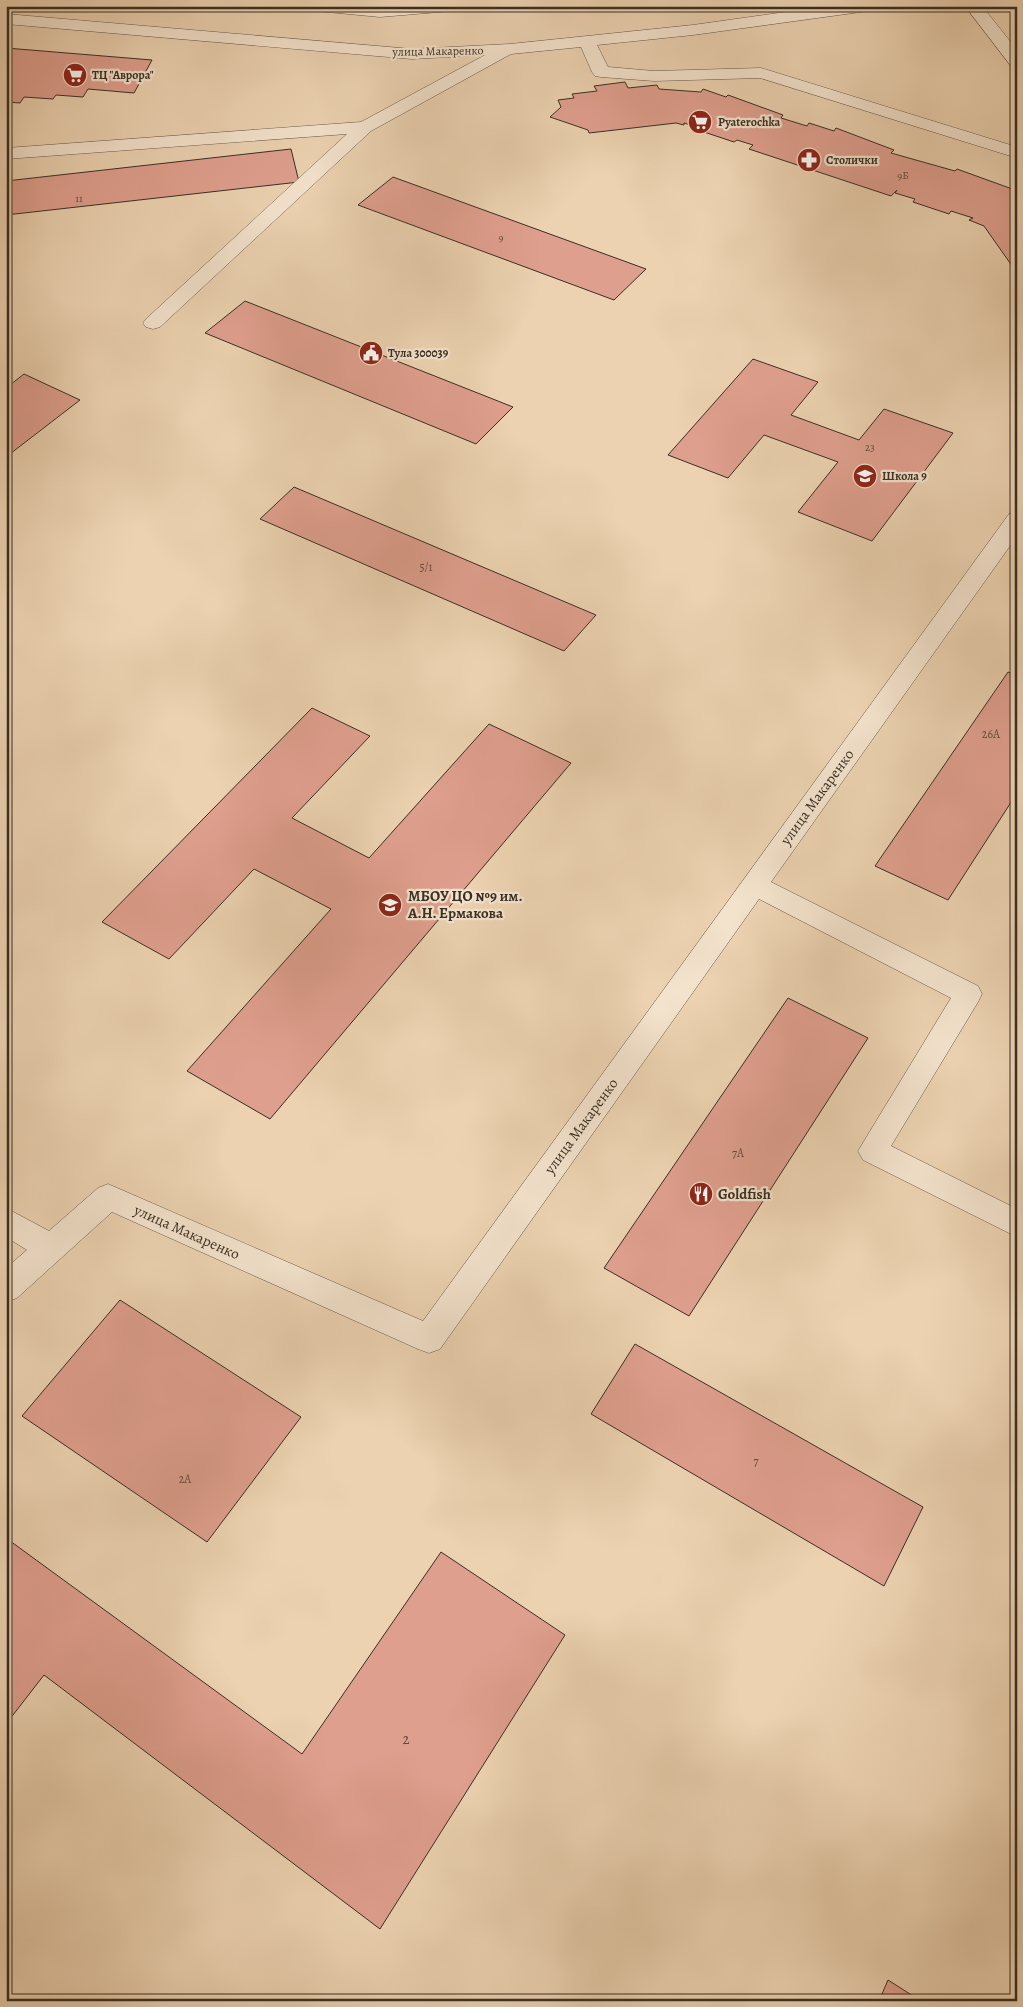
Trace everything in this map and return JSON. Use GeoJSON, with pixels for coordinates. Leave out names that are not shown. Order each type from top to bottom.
{"type":"FeatureCollection","features":[{"type":"Feature","properties":{"kind":"street"},"geometry":{"type":"LineString","coordinates":[[317,6],[382,9],[451,6]]}},
{"type":"Feature","properties":{"kind":"street","name":"улица Макаренко"},"geometry":{"type":"LineString","coordinates":[[6,19],[412,54],[510,49],[693,30],[868,6]]}},
{"type":"Feature","properties":{"kind":"street"},"geometry":{"type":"LineString","coordinates":[[974,6],[1017,62]]}},
{"type":"Feature","properties":{"kind":"street"},"geometry":{"type":"LineString","coordinates":[[587,41],[601,72],[654,76],[761,73],[1017,153]]}},
{"type":"Feature","properties":{"kind":"street"},"geometry":{"type":"LineString","coordinates":[[153,322],[365,127],[510,49]]}},
{"type":"Feature","properties":{"kind":"street"},"geometry":{"type":"LineString","coordinates":[[6,154],[365,127]]}},
{"type":"Feature","properties":{"kind":"street","name":"улица Макаренко"},"geometry":{"type":"LineString","coordinates":[[6,1288],[108,1197],[429,1339],[1017,519]]}},
{"type":"Feature","properties":{"kind":"street"},"geometry":{"type":"LineString","coordinates":[[754,885],[968,994],[873,1151],[1017,1224]]}},
{"type":"Feature","properties":{"kind":"street"},"geometry":{"type":"LineString","coordinates":[[6,1221],[51,1248]]}},
{"type":"Feature","properties":{"kind":"building","name":"ТЦ \"Аврора\""},"geometry":{"type":"Polygon","coordinates":[[[6,48],[152,60],[134,93],[88,89],[83,97],[56,95],[53,99],[24,97],[20,103],[6,102],[6,48]]]}},
{"type":"Feature","properties":{"kind":"building"},"geometry":{"type":"Polygon","coordinates":[[[625,82],[628,88],[657,85],[659,89],[701,92],[703,89],[726,97],[728,95],[783,115],[781,118],[807,126],[809,123],[834,131],[836,128],[894,150],[891,153],[955,171],[957,169],[1015,190],[1013,193],[1017,195],[1017,273],[984,226],[969,220],[973,218],[951,211],[949,214],[913,202],[915,199],[895,193],[897,190],[891,196],[749,149],[753,145],[737,140],[734,142],[684,123],[684,125],[676,123],[589,133],[588,130],[550,117],[561,107],[558,100],[574,98],[572,94],[597,91],[594,86],[625,82]]]}},
{"type":"Feature","properties":{"kind":"building"},"geometry":{"type":"Polygon","coordinates":[[[291,149],[299,182],[6,215],[6,181],[291,149]]]}},
{"type":"Feature","properties":{"kind":"building"},"geometry":{"type":"Polygon","coordinates":[[[393,177],[646,269],[614,300],[358,205],[393,177]]]}},
{"type":"Feature","properties":{"kind":"building"},"geometry":{"type":"Polygon","coordinates":[[[245,301],[513,407],[476,444],[205,333],[245,301]]]}},
{"type":"Feature","properties":{"kind":"building"},"geometry":{"type":"Polygon","coordinates":[[[753,359],[818,382],[791,415],[859,440],[884,409],[953,433],[872,541],[798,512],[838,462],[764,435],[728,478],[668,455],[753,359]]]}},
{"type":"Feature","properties":{"kind":"building"},"geometry":{"type":"Polygon","coordinates":[[[24,374],[80,400],[6,457],[6,388],[24,374]]]}},
{"type":"Feature","properties":{"kind":"building"},"geometry":{"type":"Polygon","coordinates":[[[294,487],[596,615],[564,651],[260,519],[294,487]]]}},
{"type":"Feature","properties":{"kind":"building"},"geometry":{"type":"Polygon","coordinates":[[[1008,672],[1017,675],[1017,793],[948,900],[875,866],[1008,672]]]}},
{"type":"Feature","properties":{"kind":"building"},"geometry":{"type":"Polygon","coordinates":[[[312,708],[370,736],[292,818],[369,858],[489,724],[571,763],[270,1119],[187,1071],[331,909],[254,869],[169,959],[102,922],[312,708]]]}},
{"type":"Feature","properties":{"kind":"building"},"geometry":{"type":"Polygon","coordinates":[[[788,998],[868,1038],[689,1316],[604,1268],[788,998]]]}},
{"type":"Feature","properties":{"kind":"building"},"geometry":{"type":"Polygon","coordinates":[[[120,1300],[301,1417],[207,1542],[22,1416],[120,1300]]]}},
{"type":"Feature","properties":{"kind":"building"},"geometry":{"type":"Polygon","coordinates":[[[635,1344],[923,1507],[884,1586],[591,1414],[635,1344]]]}},
{"type":"Feature","properties":{"kind":"building"},"geometry":{"type":"Polygon","coordinates":[[[6,1538],[302,1754],[441,1552],[565,1635],[380,1929],[44,1675],[6,1724],[6,1538]]]}},
{"type":"Feature","properties":{"kind":"building"},"geometry":{"type":"Polygon","coordinates":[[[888,1980],[921,2001],[879,2001],[888,1980]]]}},
{"type":"Feature","properties":{"kind":"place","name":"ТЦ \"Аврора\""},"geometry":{"type":"Point","coordinates":[75,75]}},
{"type":"Feature","properties":{"kind":"place","name":"Pyaterochka"},"geometry":{"type":"Point","coordinates":[700,122]}},
{"type":"Feature","properties":{"kind":"place","name":"Столички"},"geometry":{"type":"Point","coordinates":[809,160]}},
{"type":"Feature","properties":{"kind":"place","name":"Тула 300039"},"geometry":{"type":"Point","coordinates":[371,353]}},
{"type":"Feature","properties":{"kind":"place","name":"Школа 9"},"geometry":{"type":"Point","coordinates":[865,476]}},
{"type":"Feature","properties":{"kind":"place","name":"МБОУ ЦО №9 им. А.Н. Ермакова"},"geometry":{"type":"Point","coordinates":[390,905]}},
{"type":"Feature","properties":{"kind":"place","name":"Goldfish"},"geometry":{"type":"Point","coordinates":[701,1194]}}]}
